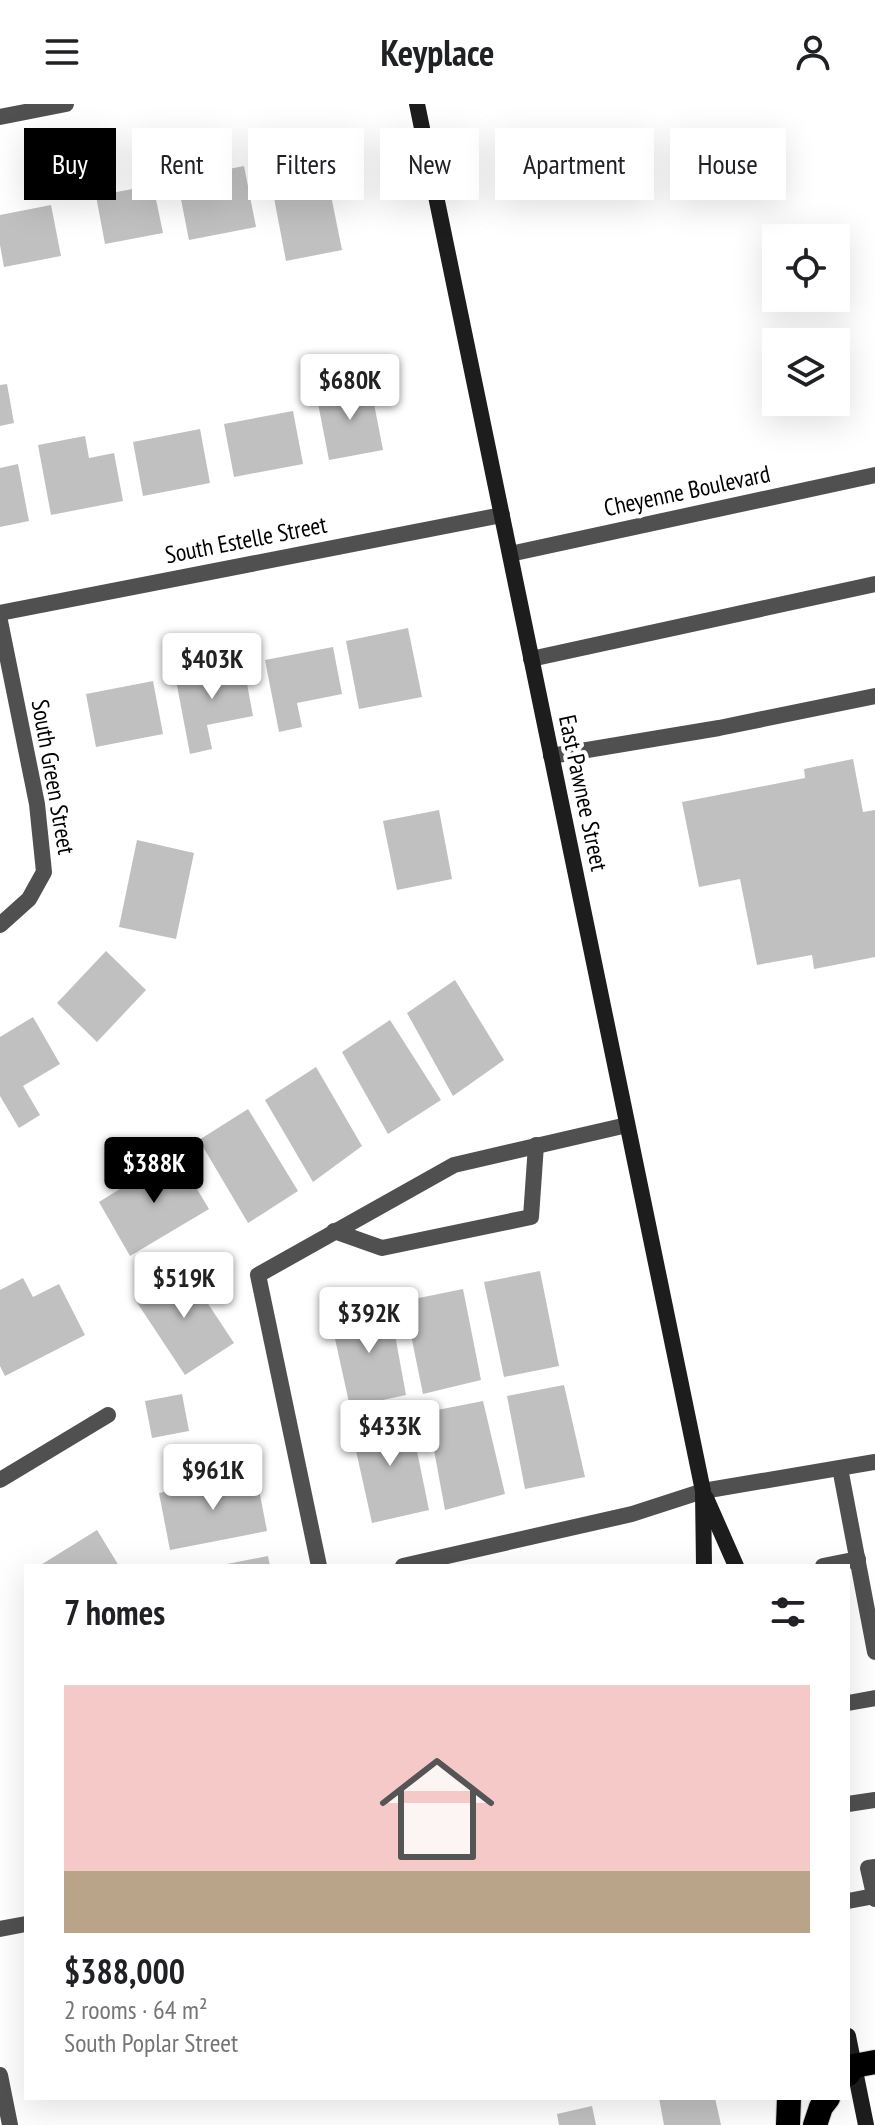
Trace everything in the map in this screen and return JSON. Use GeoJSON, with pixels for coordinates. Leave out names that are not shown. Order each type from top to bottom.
{"type":"FeatureCollection","features":[{"type":"Feature","properties":{"kind":"highway"},"geometry":{"type":"LineString","coordinates":[[788,2125],[792,2100]]}},
{"type":"Feature","properties":{"kind":"highway"},"geometry":{"type":"LineString","coordinates":[[815,2125],[826,2100]]}},
{"type":"Feature","properties":{"kind":"main road","name":"East Pawnee Street"},"geometry":{"type":"LineString","coordinates":[[417,104],[703,1491],[704,1564]]}},
{"type":"Feature","properties":{"kind":"main road","name":"East Pawnee Street"},"geometry":{"type":"LineString","coordinates":[[703,1491],[735,1564]]}},
{"type":"Feature","properties":{"kind":"main road"},"geometry":{"type":"LineString","coordinates":[[850,2042],[859,2068],[866,2125]]}},
{"type":"Feature","properties":{"kind":"main road"},"geometry":{"type":"LineString","coordinates":[[793,2100],[801,2125]]}},
{"type":"Feature","properties":{"kind":"street"},"geometry":{"type":"LineString","coordinates":[[0,117],[66,104]]}},
{"type":"Feature","properties":{"kind":"street","name":"Cheyenne Boulevard"},"geometry":{"type":"LineString","coordinates":[[510,554],[875,475]]}},
{"type":"Feature","properties":{"kind":"street","name":"South Estelle Street"},"geometry":{"type":"LineString","coordinates":[[0,613],[502,515]]}},
{"type":"Feature","properties":{"kind":"street"},"geometry":{"type":"LineString","coordinates":[[531,659],[875,584]]}},
{"type":"Feature","properties":{"kind":"street","name":"South Green Street"},"geometry":{"type":"LineString","coordinates":[[0,621],[37,804],[44,872],[29,899],[0,925]]}},
{"type":"Feature","properties":{"kind":"street"},"geometry":{"type":"LineString","coordinates":[[551,756],[719,728],[875,696]]}},
{"type":"Feature","properties":{"kind":"street"},"geometry":{"type":"LineString","coordinates":[[319,1564],[258,1275],[454,1165],[627,1125]]}},
{"type":"Feature","properties":{"kind":"street"},"geometry":{"type":"LineString","coordinates":[[334,1231],[382,1248],[531,1217],[536,1145]]}},
{"type":"Feature","properties":{"kind":"street"},"geometry":{"type":"LineString","coordinates":[[0,1480],[108,1415]]}},
{"type":"Feature","properties":{"kind":"street"},"geometry":{"type":"LineString","coordinates":[[412,1564],[632,1514],[703,1491],[875,1462]]}},
{"type":"Feature","properties":{"kind":"street"},"geometry":{"type":"LineString","coordinates":[[840,1468],[875,1652]]}},
{"type":"Feature","properties":{"kind":"street"},"geometry":{"type":"LineString","coordinates":[[833,1564],[858,1559]]}},
{"type":"Feature","properties":{"kind":"street"},"geometry":{"type":"LineString","coordinates":[[850,1703],[875,1698]]}},
{"type":"Feature","properties":{"kind":"street"},"geometry":{"type":"LineString","coordinates":[[850,1804],[875,1800]]}},
{"type":"Feature","properties":{"kind":"street"},"geometry":{"type":"LineString","coordinates":[[850,1901],[875,1897],[868,1868],[875,1867]]}},
{"type":"Feature","properties":{"kind":"street"},"geometry":{"type":"LineString","coordinates":[[0,1929],[24,1924]]}},
{"type":"Feature","properties":{"kind":"street"},"geometry":{"type":"LineString","coordinates":[[0,2075],[10,2125]]}},
{"type":"Feature","properties":{"kind":"building"},"geometry":{"type":"Polygon","coordinates":[[[244,166],[248,200],[251,200],[256,227],[189,240],[181,200],[232,200],[232,168],[244,166]]]}},
{"type":"Feature","properties":{"kind":"building"},"geometry":{"type":"Polygon","coordinates":[[[132,189],[132,200],[156,200],[163,233],[105,244],[97,200],[116,200],[116,192],[132,189]]]}},
{"type":"Feature","properties":{"kind":"building"},"geometry":{"type":"Polygon","coordinates":[[[274,200],[332,200],[342,250],[286,261],[274,200]]]}},
{"type":"Feature","properties":{"kind":"building"},"geometry":{"type":"Polygon","coordinates":[[[51,205],[61,256],[4,267],[0,215],[51,205]]]}},
{"type":"Feature","properties":{"kind":"building"},"geometry":{"type":"Polygon","coordinates":[[[370,383],[383,450],[329,460],[316,393],[370,383]]]}},
{"type":"Feature","properties":{"kind":"building"},"geometry":{"type":"Polygon","coordinates":[[[7,384],[14,423],[0,426],[0,385],[7,384]]]}},
{"type":"Feature","properties":{"kind":"building"},"geometry":{"type":"Polygon","coordinates":[[[293,411],[303,464],[234,477],[224,424],[293,411]]]}},
{"type":"Feature","properties":{"kind":"building"},"geometry":{"type":"Polygon","coordinates":[[[200,429],[210,483],[143,496],[133,442],[200,429]]]}},
{"type":"Feature","properties":{"kind":"building"},"geometry":{"type":"Polygon","coordinates":[[[85,436],[89,458],[114,453],[123,501],[51,515],[38,445],[85,436]]]}},
{"type":"Feature","properties":{"kind":"building"},"geometry":{"type":"Polygon","coordinates":[[[18,464],[29,521],[0,527],[0,468],[18,464]]]}},
{"type":"Feature","properties":{"kind":"building"},"geometry":{"type":"Polygon","coordinates":[[[408,628],[422,697],[359,709],[346,641],[408,628]]]}},
{"type":"Feature","properties":{"kind":"building"},"geometry":{"type":"Polygon","coordinates":[[[333,647],[342,694],[297,703],[302,727],[279,732],[265,660],[333,647]]]}},
{"type":"Feature","properties":{"kind":"building"},"geometry":{"type":"Polygon","coordinates":[[[243,662],[253,716],[207,725],[212,749],[190,754],[175,675],[243,662]]]}},
{"type":"Feature","properties":{"kind":"building"},"geometry":{"type":"Polygon","coordinates":[[[153,681],[163,734],[96,747],[86,694],[153,681]]]}},
{"type":"Feature","properties":{"kind":"building"},"geometry":{"type":"Polygon","coordinates":[[[853,759],[863,812],[875,810],[875,957],[814,969],[812,955],[757,965],[740,879],[699,887],[682,802],[805,778],[804,769],[853,759]]]}},
{"type":"Feature","properties":{"kind":"building"},"geometry":{"type":"Polygon","coordinates":[[[439,810],[452,879],[397,890],[383,821],[439,810]]]}},
{"type":"Feature","properties":{"kind":"building"},"geometry":{"type":"Polygon","coordinates":[[[137,840],[194,853],[176,939],[119,927],[137,840]]]}},
{"type":"Feature","properties":{"kind":"building"},"geometry":{"type":"Polygon","coordinates":[[[106,951],[146,990],[97,1042],[57,1003],[106,951]]]}},
{"type":"Feature","properties":{"kind":"building"},"geometry":{"type":"Polygon","coordinates":[[[455,980],[504,1060],[453,1096],[407,1013],[455,980]]]}},
{"type":"Feature","properties":{"kind":"building"},"geometry":{"type":"Polygon","coordinates":[[[33,1017],[60,1064],[23,1086],[40,1115],[19,1128],[0,1096],[0,1037],[33,1017]]]}},
{"type":"Feature","properties":{"kind":"building"},"geometry":{"type":"Polygon","coordinates":[[[390,1020],[441,1100],[388,1134],[342,1052],[390,1020]]]}},
{"type":"Feature","properties":{"kind":"building"},"geometry":{"type":"Polygon","coordinates":[[[316,1067],[362,1146],[313,1182],[265,1100],[316,1067]]]}},
{"type":"Feature","properties":{"kind":"building"},"geometry":{"type":"Polygon","coordinates":[[[248,1109],[298,1191],[248,1223],[199,1140],[248,1109]]]}},
{"type":"Feature","properties":{"kind":"building"},"geometry":{"type":"Polygon","coordinates":[[[176,1154],[209,1209],[130,1256],[99,1202],[176,1154]]]}},
{"type":"Feature","properties":{"kind":"building"},"geometry":{"type":"Polygon","coordinates":[[[183,1266],[234,1343],[185,1375],[134,1298],[183,1266]]]}},
{"type":"Feature","properties":{"kind":"building"},"geometry":{"type":"Polygon","coordinates":[[[540,1271],[559,1366],[504,1377],[484,1282],[540,1271]]]}},
{"type":"Feature","properties":{"kind":"building"},"geometry":{"type":"Polygon","coordinates":[[[23,1278],[33,1297],[59,1284],[85,1335],[5,1376],[0,1366],[0,1290],[23,1278]]]}},
{"type":"Feature","properties":{"kind":"building"},"geometry":{"type":"Polygon","coordinates":[[[463,1289],[481,1380],[423,1394],[404,1301],[463,1289]]]}},
{"type":"Feature","properties":{"kind":"building"},"geometry":{"type":"Polygon","coordinates":[[[389,1302],[406,1395],[350,1407],[330,1316],[389,1302]]]}},
{"type":"Feature","properties":{"kind":"building"},"geometry":{"type":"Polygon","coordinates":[[[564,1385],[585,1477],[525,1489],[507,1396],[564,1385]]]}},
{"type":"Feature","properties":{"kind":"building"},"geometry":{"type":"Polygon","coordinates":[[[182,1394],[189,1431],[152,1438],[145,1401],[182,1394]]]}},
{"type":"Feature","properties":{"kind":"building"},"geometry":{"type":"Polygon","coordinates":[[[483,1401],[505,1494],[445,1510],[427,1412],[483,1401]]]}},
{"type":"Feature","properties":{"kind":"building"},"geometry":{"type":"Polygon","coordinates":[[[409,1412],[429,1510],[372,1523],[351,1428],[409,1412]]]}},
{"type":"Feature","properties":{"kind":"building"},"geometry":{"type":"Polygon","coordinates":[[[256,1474],[267,1531],[170,1550],[159,1493],[256,1474]]]}},
{"type":"Feature","properties":{"kind":"building"},"geometry":{"type":"Polygon","coordinates":[[[97,1530],[118,1564],[42,1564],[97,1530]]]}},
{"type":"Feature","properties":{"kind":"building"},"geometry":{"type":"Polygon","coordinates":[[[268,1556],[270,1564],[227,1564],[268,1556]]]}},
{"type":"Feature","properties":{"kind":"building"},"geometry":{"type":"Polygon","coordinates":[[[659,2100],[715,2100],[721,2125],[664,2125],[659,2100]]]}},
{"type":"Feature","properties":{"kind":"building"},"geometry":{"type":"Polygon","coordinates":[[[592,2106],[596,2125],[559,2125],[557,2114],[592,2106]]]}}]}
